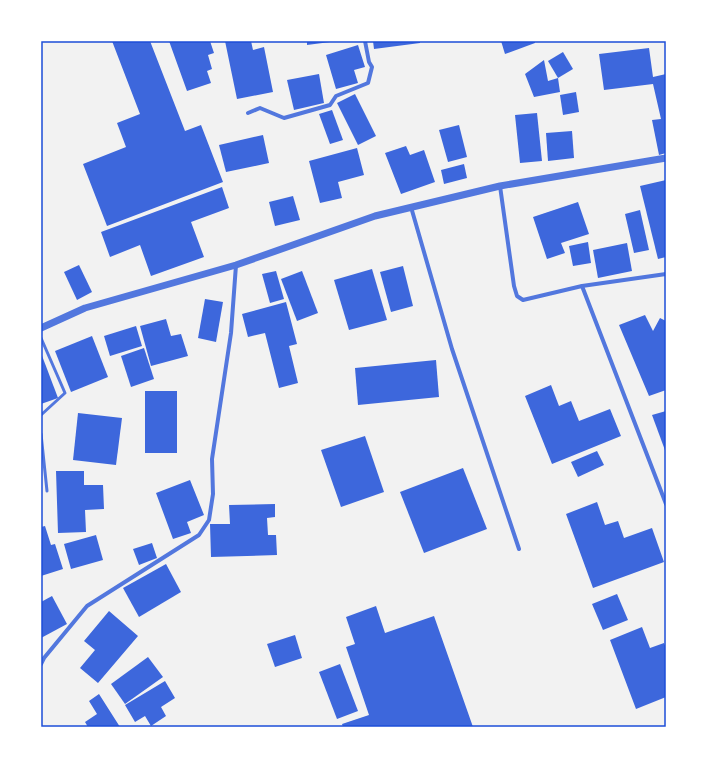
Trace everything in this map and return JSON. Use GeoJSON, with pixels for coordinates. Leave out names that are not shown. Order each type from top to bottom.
{"type":"FeatureCollection","features":[{"type":"Feature","properties":{"kind":"street"},"geometry":{"type":"LineString","coordinates":[[248,113],[260,108],[284,118],[330,105],[336,96],[368,83],[372,67],[368,62],[365,41]]}},
{"type":"Feature","properties":{"kind":"street"},"geometry":{"type":"LineString","coordinates":[[41,328],[85,308],[236,265],[375,216],[500,186],[666,158]]}},
{"type":"Feature","properties":{"kind":"street"},"geometry":{"type":"LineString","coordinates":[[500,186],[514,286],[517,296],[523,300],[582,286],[666,274]]}},
{"type":"Feature","properties":{"kind":"street"},"geometry":{"type":"LineString","coordinates":[[411,207],[452,349],[519,549]]}},
{"type":"Feature","properties":{"kind":"street"},"geometry":{"type":"LineString","coordinates":[[41,664],[44,658],[87,606],[199,535],[209,520],[213,494],[212,459],[231,333],[236,265]]}},
{"type":"Feature","properties":{"kind":"street"},"geometry":{"type":"LineString","coordinates":[[582,286],[666,504]]}},
{"type":"Feature","properties":{"kind":"lane"},"geometry":{"type":"LineString","coordinates":[[41,338],[65,393],[41,415]]}},
{"type":"Feature","properties":{"kind":"lane"},"geometry":{"type":"LineString","coordinates":[[41,434],[47,491]]}},
{"type":"Feature","properties":{"kind":"building"},"geometry":{"type":"Polygon","coordinates":[[[112,41],[150,41],[185,131],[201,125],[223,182],[107,226],[83,164],[126,147],[117,123],[140,114],[112,41]]]}},
{"type":"Feature","properties":{"kind":"building"},"geometry":{"type":"Polygon","coordinates":[[[169,41],[210,41],[214,53],[208,55],[212,69],[207,71],[211,83],[187,91],[169,41]]]}},
{"type":"Feature","properties":{"kind":"building"},"geometry":{"type":"Polygon","coordinates":[[[225,41],[251,41],[253,50],[264,47],[273,92],[237,99],[225,41]]]}},
{"type":"Feature","properties":{"kind":"building"},"geometry":{"type":"Polygon","coordinates":[[[307,41],[329,41],[330,42],[307,45],[307,41]]]}},
{"type":"Feature","properties":{"kind":"building"},"geometry":{"type":"Polygon","coordinates":[[[373,41],[420,41],[420,43],[374,49],[373,41]]]}},
{"type":"Feature","properties":{"kind":"building"},"geometry":{"type":"Polygon","coordinates":[[[501,41],[535,41],[535,43],[505,54],[501,41]]]}},
{"type":"Feature","properties":{"kind":"building"},"geometry":{"type":"Polygon","coordinates":[[[358,45],[365,67],[354,70],[358,83],[336,89],[326,55],[358,45]]]}},
{"type":"Feature","properties":{"kind":"building"},"geometry":{"type":"Polygon","coordinates":[[[649,48],[653,77],[666,74],[666,153],[659,155],[652,120],[661,119],[653,84],[604,90],[599,54],[649,48]]]}},
{"type":"Feature","properties":{"kind":"building"},"geometry":{"type":"Polygon","coordinates":[[[563,52],[573,69],[558,78],[548,61],[563,52]]]}},
{"type":"Feature","properties":{"kind":"building"},"geometry":{"type":"Polygon","coordinates":[[[544,60],[548,81],[558,78],[560,92],[534,97],[525,74],[544,60]]]}},
{"type":"Feature","properties":{"kind":"building"},"geometry":{"type":"Polygon","coordinates":[[[319,74],[324,103],[294,110],[287,80],[319,74]]]}},
{"type":"Feature","properties":{"kind":"building"},"geometry":{"type":"Polygon","coordinates":[[[576,92],[579,112],[563,115],[560,95],[576,92]]]}},
{"type":"Feature","properties":{"kind":"building"},"geometry":{"type":"Polygon","coordinates":[[[355,94],[376,136],[358,145],[337,103],[355,94]]]}},
{"type":"Feature","properties":{"kind":"building"},"geometry":{"type":"Polygon","coordinates":[[[332,110],[343,140],[330,144],[319,114],[332,110]]]}},
{"type":"Feature","properties":{"kind":"building"},"geometry":{"type":"Polygon","coordinates":[[[537,113],[542,161],[520,163],[515,115],[537,113]]]}},
{"type":"Feature","properties":{"kind":"building"},"geometry":{"type":"Polygon","coordinates":[[[459,125],[467,157],[448,162],[439,130],[459,125]]]}},
{"type":"Feature","properties":{"kind":"building"},"geometry":{"type":"Polygon","coordinates":[[[572,131],[574,158],[548,161],[546,133],[572,131]]]}},
{"type":"Feature","properties":{"kind":"building"},"geometry":{"type":"Polygon","coordinates":[[[263,135],[269,163],[226,172],[219,145],[263,135]]]}},
{"type":"Feature","properties":{"kind":"building"},"geometry":{"type":"Polygon","coordinates":[[[406,146],[410,155],[424,150],[435,182],[401,194],[385,153],[406,146]]]}},
{"type":"Feature","properties":{"kind":"building"},"geometry":{"type":"Polygon","coordinates":[[[357,148],[364,175],[338,182],[342,198],[320,203],[309,161],[357,148]]]}},
{"type":"Feature","properties":{"kind":"building"},"geometry":{"type":"Polygon","coordinates":[[[464,164],[467,178],[444,184],[441,170],[464,164]]]}},
{"type":"Feature","properties":{"kind":"building"},"geometry":{"type":"Polygon","coordinates":[[[666,180],[666,257],[658,259],[640,186],[666,180]]]}},
{"type":"Feature","properties":{"kind":"building"},"geometry":{"type":"Polygon","coordinates":[[[222,187],[229,208],[191,222],[204,257],[151,276],[140,245],[110,257],[101,232],[222,187]]]}},
{"type":"Feature","properties":{"kind":"building"},"geometry":{"type":"Polygon","coordinates":[[[293,196],[300,220],[275,226],[269,202],[293,196]]]}},
{"type":"Feature","properties":{"kind":"building"},"geometry":{"type":"Polygon","coordinates":[[[578,202],[589,234],[561,243],[565,253],[547,259],[533,217],[578,202]]]}},
{"type":"Feature","properties":{"kind":"building"},"geometry":{"type":"Polygon","coordinates":[[[640,210],[649,250],[634,253],[625,214],[640,210]]]}},
{"type":"Feature","properties":{"kind":"building"},"geometry":{"type":"Polygon","coordinates":[[[588,242],[591,263],[573,266],[569,246],[588,242]]]}},
{"type":"Feature","properties":{"kind":"building"},"geometry":{"type":"Polygon","coordinates":[[[627,243],[632,271],[598,278],[593,250],[627,243]]]}},
{"type":"Feature","properties":{"kind":"building"},"geometry":{"type":"Polygon","coordinates":[[[79,265],[92,292],[77,300],[64,272],[79,265]]]}},
{"type":"Feature","properties":{"kind":"building"},"geometry":{"type":"Polygon","coordinates":[[[403,266],[413,306],[391,312],[380,272],[403,266]]]}},
{"type":"Feature","properties":{"kind":"building"},"geometry":{"type":"Polygon","coordinates":[[[372,269],[387,320],[349,330],[334,280],[372,269]]]}},
{"type":"Feature","properties":{"kind":"building"},"geometry":{"type":"Polygon","coordinates":[[[276,271],[284,299],[270,303],[262,274],[276,271]]]}},
{"type":"Feature","properties":{"kind":"building"},"geometry":{"type":"Polygon","coordinates":[[[302,271],[318,313],[297,321],[281,279],[302,271]]]}},
{"type":"Feature","properties":{"kind":"building"},"geometry":{"type":"Polygon","coordinates":[[[205,299],[223,302],[216,342],[198,338],[205,299]]]}},
{"type":"Feature","properties":{"kind":"building"},"geometry":{"type":"Polygon","coordinates":[[[286,302],[297,344],[289,346],[298,383],[279,388],[265,333],[248,337],[242,314],[286,302]]]}},
{"type":"Feature","properties":{"kind":"building"},"geometry":{"type":"Polygon","coordinates":[[[645,315],[653,331],[660,318],[666,321],[666,390],[649,396],[619,325],[645,315]]]}},
{"type":"Feature","properties":{"kind":"building"},"geometry":{"type":"Polygon","coordinates":[[[166,319],[171,336],[181,334],[188,356],[151,366],[140,326],[166,319]]]}},
{"type":"Feature","properties":{"kind":"building"},"geometry":{"type":"Polygon","coordinates":[[[136,326],[142,346],[110,356],[104,336],[136,326]]]}},
{"type":"Feature","properties":{"kind":"building"},"geometry":{"type":"Polygon","coordinates":[[[92,336],[108,377],[71,392],[55,351],[92,336]]]}},
{"type":"Feature","properties":{"kind":"building"},"geometry":{"type":"Polygon","coordinates":[[[144,348],[154,379],[131,387],[121,356],[144,348]]]}},
{"type":"Feature","properties":{"kind":"building"},"geometry":{"type":"Polygon","coordinates":[[[41,353],[58,398],[41,404],[41,353]]]}},
{"type":"Feature","properties":{"kind":"building"},"geometry":{"type":"Polygon","coordinates":[[[436,360],[439,397],[358,405],[355,368],[436,360]]]}},
{"type":"Feature","properties":{"kind":"building"},"geometry":{"type":"Polygon","coordinates":[[[551,385],[559,406],[571,401],[579,421],[610,409],[621,436],[552,464],[525,396],[551,385]]]}},
{"type":"Feature","properties":{"kind":"building"},"geometry":{"type":"Polygon","coordinates":[[[145,391],[177,391],[177,453],[145,453],[145,391]]]}},
{"type":"Feature","properties":{"kind":"building"},"geometry":{"type":"Polygon","coordinates":[[[666,411],[666,453],[652,415],[666,411]]]}},
{"type":"Feature","properties":{"kind":"building"},"geometry":{"type":"Polygon","coordinates":[[[78,413],[122,418],[116,465],[73,460],[78,413]]]}},
{"type":"Feature","properties":{"kind":"building"},"geometry":{"type":"Polygon","coordinates":[[[365,436],[384,492],[341,507],[321,450],[365,436]]]}},
{"type":"Feature","properties":{"kind":"building"},"geometry":{"type":"Polygon","coordinates":[[[597,451],[604,465],[578,477],[571,462],[597,451]]]}},
{"type":"Feature","properties":{"kind":"building"},"geometry":{"type":"Polygon","coordinates":[[[463,468],[487,529],[424,553],[400,492],[463,468]]]}},
{"type":"Feature","properties":{"kind":"building"},"geometry":{"type":"Polygon","coordinates":[[[56,471],[84,471],[84,485],[103,485],[104,509],[85,510],[86,532],[58,533],[56,471]]]}},
{"type":"Feature","properties":{"kind":"building"},"geometry":{"type":"Polygon","coordinates":[[[190,480],[204,515],[187,522],[191,533],[173,539],[156,493],[190,480]]]}},
{"type":"Feature","properties":{"kind":"building"},"geometry":{"type":"Polygon","coordinates":[[[597,502],[605,525],[618,521],[624,538],[652,528],[664,562],[593,588],[566,514],[597,502]]]}},
{"type":"Feature","properties":{"kind":"building"},"geometry":{"type":"Polygon","coordinates":[[[275,504],[275,517],[267,518],[268,535],[276,535],[277,555],[211,557],[210,524],[230,524],[229,505],[275,504]]]}},
{"type":"Feature","properties":{"kind":"building"},"geometry":{"type":"Polygon","coordinates":[[[45,526],[51,545],[55,544],[63,569],[41,576],[41,527],[45,526]]]}},
{"type":"Feature","properties":{"kind":"building"},"geometry":{"type":"Polygon","coordinates":[[[96,535],[103,560],[71,569],[64,544],[96,535]]]}},
{"type":"Feature","properties":{"kind":"building"},"geometry":{"type":"Polygon","coordinates":[[[152,543],[157,558],[139,565],[133,549],[152,543]]]}},
{"type":"Feature","properties":{"kind":"building"},"geometry":{"type":"Polygon","coordinates":[[[166,564],[181,592],[139,617],[123,588],[166,564]]]}},
{"type":"Feature","properties":{"kind":"building"},"geometry":{"type":"Polygon","coordinates":[[[617,594],[628,620],[603,630],[592,604],[617,594]]]}},
{"type":"Feature","properties":{"kind":"building"},"geometry":{"type":"Polygon","coordinates":[[[52,596],[67,624],[41,638],[41,602],[52,596]]]}},
{"type":"Feature","properties":{"kind":"building"},"geometry":{"type":"Polygon","coordinates":[[[376,606],[385,633],[434,616],[473,727],[343,727],[342,724],[369,715],[346,647],[355,644],[346,617],[376,606]]]}},
{"type":"Feature","properties":{"kind":"building"},"geometry":{"type":"Polygon","coordinates":[[[109,611],[138,636],[98,683],[80,668],[95,650],[84,641],[109,611]]]}},
{"type":"Feature","properties":{"kind":"building"},"geometry":{"type":"Polygon","coordinates":[[[642,627],[650,648],[664,643],[666,648],[666,697],[636,709],[610,640],[642,627]]]}},
{"type":"Feature","properties":{"kind":"building"},"geometry":{"type":"Polygon","coordinates":[[[295,635],[302,658],[275,667],[267,644],[295,635]]]}},
{"type":"Feature","properties":{"kind":"building"},"geometry":{"type":"Polygon","coordinates":[[[148,657],[163,677],[125,704],[111,684],[148,657]]]}},
{"type":"Feature","properties":{"kind":"building"},"geometry":{"type":"Polygon","coordinates":[[[340,664],[358,711],[337,719],[319,672],[340,664]]]}},
{"type":"Feature","properties":{"kind":"building"},"geometry":{"type":"Polygon","coordinates":[[[165,681],[175,698],[161,707],[166,716],[151,726],[145,716],[135,722],[125,705],[165,681]]]}},
{"type":"Feature","properties":{"kind":"building"},"geometry":{"type":"Polygon","coordinates":[[[99,694],[120,727],[88,727],[85,722],[97,714],[89,701],[99,694]]]}}]}
